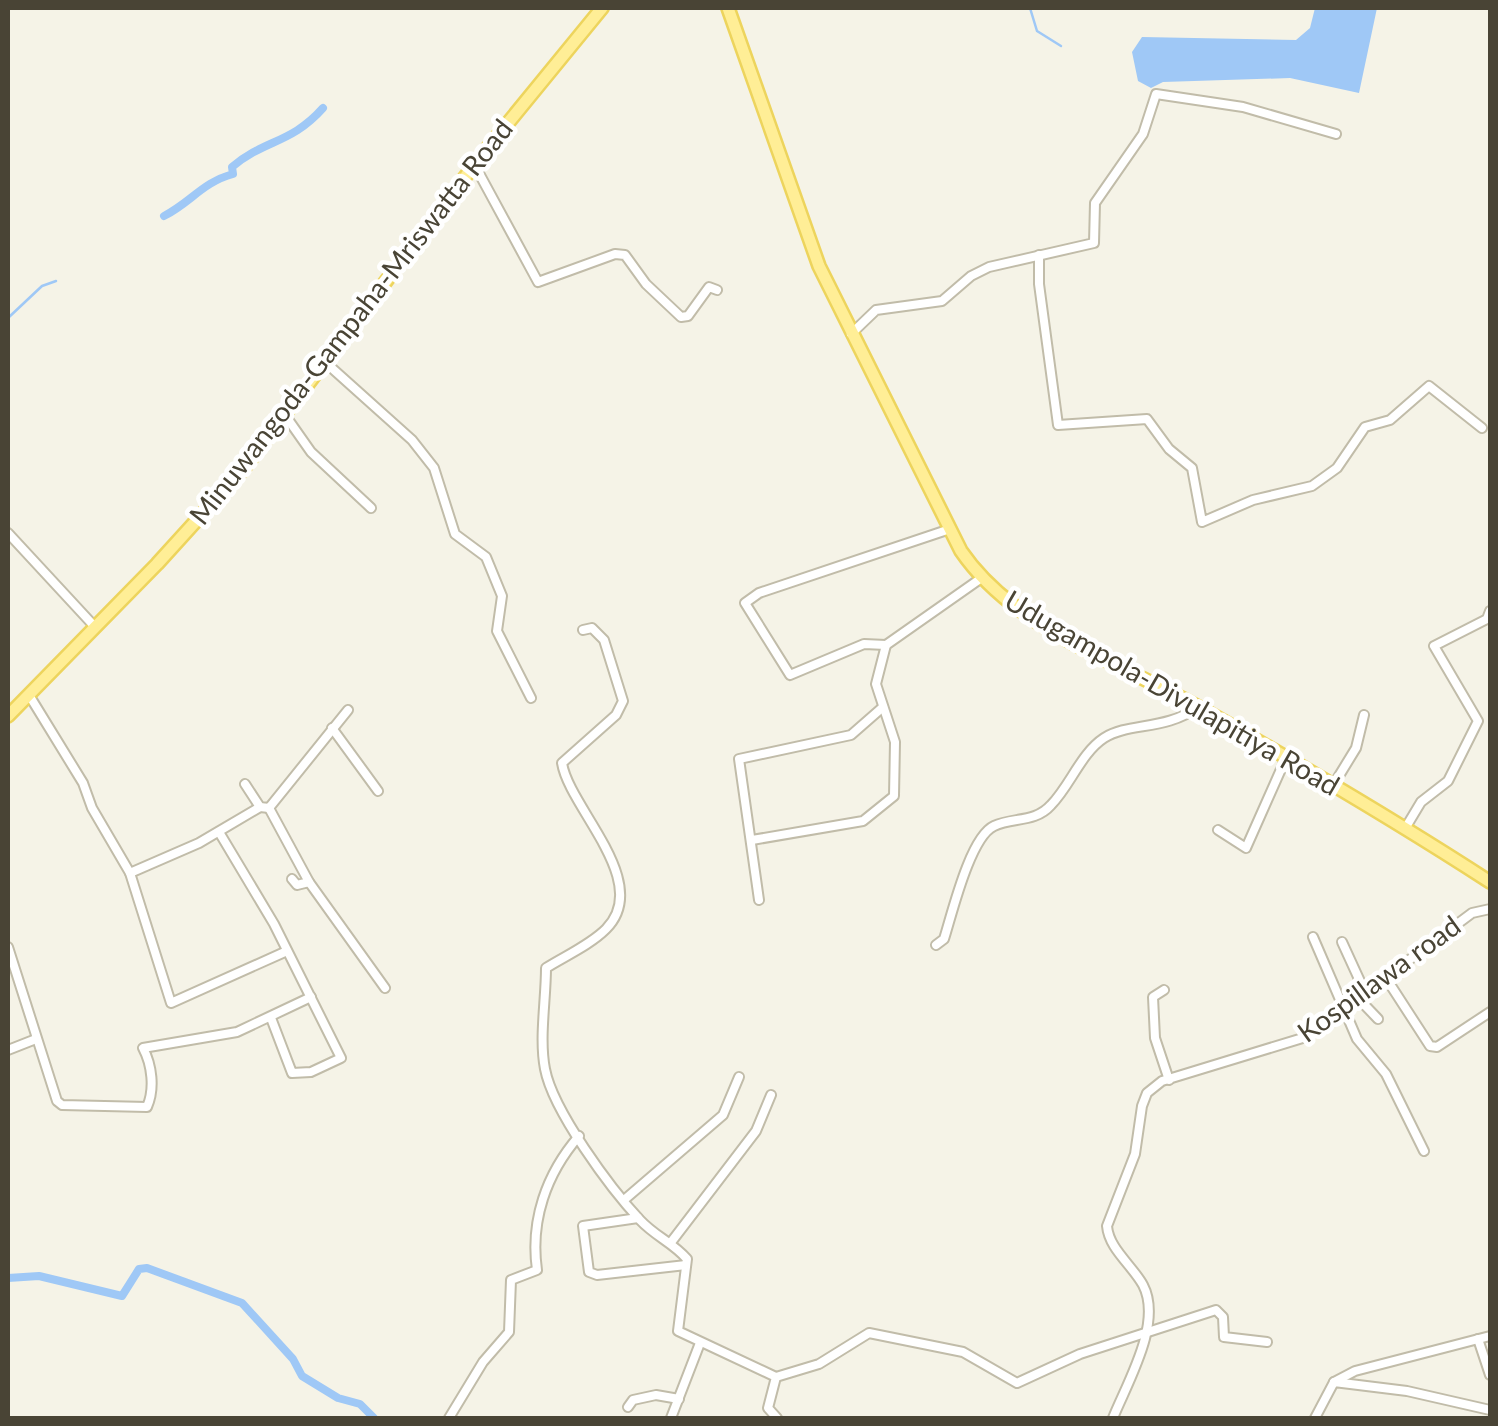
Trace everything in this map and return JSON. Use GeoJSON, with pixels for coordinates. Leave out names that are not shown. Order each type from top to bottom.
{"type":"FeatureCollection","features":[{"type":"Feature","properties":{"kind":"main road","name":"Minuwangoda-Gampaha-Mriswatta Road"},"geometry":{"type":"LineString","coordinates":[[8,716],[245,467],[474,164],[602,8]]}},
{"type":"Feature","properties":{"kind":"main road","name":"Udugampola-Divulapitiya Road"},"geometry":{"type":"LineString","coordinates":[[728,8],[819,266],[950,528],[980,579],[1034,618],[1334,784],[1490,882]]}},
{"type":"Feature","properties":{"kind":"street"},"geometry":{"type":"LineString","coordinates":[[851,334],[876,310],[942,301],[970,276],[1094,243],[1094,203],[1143,134],[1156,94],[1243,107],[1336,134]]}},
{"type":"Feature","properties":{"kind":"street"},"geometry":{"type":"LineString","coordinates":[[474,164],[538,282],[615,254],[624,255],[646,284],[681,317],[688,316],[709,287],[718,290]]}},
{"type":"Feature","properties":{"kind":"street"},"geometry":{"type":"LineString","coordinates":[[1039,255],[1039,284],[1058,425],[1147,419],[1169,449],[1192,468],[1202,522],[1253,500],[1312,486],[1337,468],[1365,427],[1390,420],[1429,386],[1482,428]]}},
{"type":"Feature","properties":{"kind":"street"},"geometry":{"type":"LineString","coordinates":[[325,362],[412,440],[434,468],[455,534],[486,557],[502,596],[497,632],[531,698]]}},
{"type":"Feature","properties":{"kind":"street"},"geometry":{"type":"LineString","coordinates":[[285,415],[310,452],[371,508]]}},
{"type":"Feature","properties":{"kind":"street"},"geometry":{"type":"LineString","coordinates":[[950,528],[759,593],[745,603],[790,675],[864,644],[886,645],[980,579]]}},
{"type":"Feature","properties":{"kind":"street"},"geometry":{"type":"LineString","coordinates":[[8,532],[95,627]]}},
{"type":"Feature","properties":{"kind":"street"},"geometry":{"type":"LineString","coordinates":[[1406,827],[1421,802],[1448,782],[1478,721],[1434,646],[1487,619],[1490,611]]}},
{"type":"Feature","properties":{"kind":"street"},"geometry":{"type":"LineString","coordinates":[[583,630],[592,628],[604,640],[623,701],[616,715],[562,763],[606,844],[618,887],[616,914],[606,929],[546,968],[544,1068],[580,1136],[624,1200],[658,1238],[672,1241],[687,1258],[678,1331],[700,1343]]}},
{"type":"Feature","properties":{"kind":"street"},"geometry":{"type":"LineString","coordinates":[[752,840],[863,821],[894,796],[895,742],[876,684],[886,645]]}},
{"type":"Feature","properties":{"kind":"street"},"geometry":{"type":"LineString","coordinates":[[29,695],[84,783],[92,808],[130,873],[171,1003],[287,950]]}},
{"type":"Feature","properties":{"kind":"street"},"geometry":{"type":"LineString","coordinates":[[936,945],[944,939],[970,862],[985,834],[994,826],[1022,822],[1047,810],[1106,736],[1176,721],[1198,707]]}},
{"type":"Feature","properties":{"kind":"street"},"geometry":{"type":"LineString","coordinates":[[760,900],[739,759],[851,736],[883,708]]}},
{"type":"Feature","properties":{"kind":"street"},"geometry":{"type":"LineString","coordinates":[[130,873],[264,807],[348,710]]}},
{"type":"Feature","properties":{"kind":"street"},"geometry":{"type":"LineString","coordinates":[[1334,784],[1356,748],[1364,715]]}},
{"type":"Feature","properties":{"kind":"street"},"geometry":{"type":"LineString","coordinates":[[332,728],[378,791]]}},
{"type":"Feature","properties":{"kind":"street"},"geometry":{"type":"LineString","coordinates":[[1218,830],[1246,848],[1286,758]]}},
{"type":"Feature","properties":{"kind":"street"},"geometry":{"type":"LineString","coordinates":[[246,784],[309,882],[385,988]]}},
{"type":"Feature","properties":{"kind":"street"},"geometry":{"type":"LineString","coordinates":[[220,832],[287,950],[341,1058],[310,1072],[292,1074],[272,1018]]}},
{"type":"Feature","properties":{"kind":"street"},"geometry":{"type":"LineString","coordinates":[[292,878],[297,885],[309,882]]}},
{"type":"Feature","properties":{"kind":"street","name":"Kospillawa road"},"geometry":{"type":"LineString","coordinates":[[1169,1080],[1306,1037],[1342,1006],[1472,913],[1490,909]]}},
{"type":"Feature","properties":{"kind":"street"},"geometry":{"type":"LineString","coordinates":[[1313,937],[1357,1039],[1386,1074],[1424,1150]]}},
{"type":"Feature","properties":{"kind":"street"},"geometry":{"type":"LineString","coordinates":[[1342,942],[1360,993],[1378,1019]]}},
{"type":"Feature","properties":{"kind":"street"},"geometry":{"type":"LineString","coordinates":[[8,947],[57,1101],[137,1110],[147,1107],[151,1098],[150,1068],[143,1048],[237,1032],[312,997]]}},
{"type":"Feature","properties":{"kind":"street"},"geometry":{"type":"LineString","coordinates":[[1384,975],[1430,1046],[1437,1047],[1490,1012]]}},
{"type":"Feature","properties":{"kind":"street"},"geometry":{"type":"LineString","coordinates":[[1112,1418],[1144,1335],[1149,1305],[1144,1287],[1108,1236],[1106,1226],[1134,1154],[1147,1093],[1169,1080],[1155,1038],[1154,997],[1164,990]]}},
{"type":"Feature","properties":{"kind":"street"},"geometry":{"type":"LineString","coordinates":[[8,1050],[36,1039]]}},
{"type":"Feature","properties":{"kind":"street"},"geometry":{"type":"LineString","coordinates":[[624,1200],[723,1115],[739,1077]]}},
{"type":"Feature","properties":{"kind":"street"},"geometry":{"type":"LineString","coordinates":[[672,1241],[756,1131],[770,1095]]}},
{"type":"Feature","properties":{"kind":"street"},"geometry":{"type":"LineString","coordinates":[[449,1418],[483,1362],[509,1332],[511,1280],[536,1270],[536,1214],[561,1161],[580,1136]]}},
{"type":"Feature","properties":{"kind":"street"},"geometry":{"type":"LineString","coordinates":[[638,1218],[586,1223],[589,1272],[597,1275],[686,1265]]}},
{"type":"Feature","properties":{"kind":"street"},"geometry":{"type":"LineString","coordinates":[[671,1418],[702,1339],[776,1378],[819,1364],[870,1333],[962,1352],[1008,1379],[1025,1382],[1080,1354],[1216,1310],[1222,1317],[1224,1337],[1267,1342]]}},
{"type":"Feature","properties":{"kind":"street"},"geometry":{"type":"LineString","coordinates":[[1315,1418],[1334,1382],[1355,1371],[1490,1336]]}},
{"type":"Feature","properties":{"kind":"street"},"geometry":{"type":"LineString","coordinates":[[1478,1339],[1490,1375]]}},
{"type":"Feature","properties":{"kind":"street"},"geometry":{"type":"LineString","coordinates":[[764,1418],[776,1378]]}},
{"type":"Feature","properties":{"kind":"street"},"geometry":{"type":"LineString","coordinates":[[1334,1382],[1407,1391],[1490,1410]]}},
{"type":"Feature","properties":{"kind":"street"},"geometry":{"type":"LineString","coordinates":[[628,1408],[644,1395],[679,1399]]}},
{"type":"Feature","properties":{"kind":"street"},"geometry":{"type":"LineString","coordinates":[[768,1408],[777,1418]]}},
{"type":"Feature","properties":{"kind":"water"},"geometry":{"type":"Polygon","coordinates":[[[1315,8],[1377,8],[1359,93],[1290,78],[1163,82],[1151,88],[1138,81],[1132,52],[1142,37],[1296,40],[1310,28],[1315,8]]]}},
{"type":"Feature","properties":{"kind":"waterway"},"geometry":{"type":"LineString","coordinates":[[1030,8],[1037,31],[1061,46]]}},
{"type":"Feature","properties":{"kind":"waterway"},"geometry":{"type":"LineString","coordinates":[[164,216],[213,182],[233,174],[232,167],[244,158],[300,128],[323,108]]}},
{"type":"Feature","properties":{"kind":"waterway"},"geometry":{"type":"LineString","coordinates":[[8,318],[42,286],[56,281]]}},
{"type":"Feature","properties":{"kind":"waterway"},"geometry":{"type":"LineString","coordinates":[[8,1278],[39,1276],[122,1296],[139,1269],[147,1268],[242,1303],[293,1359],[302,1376],[338,1398],[360,1404],[374,1418]]}}]}
